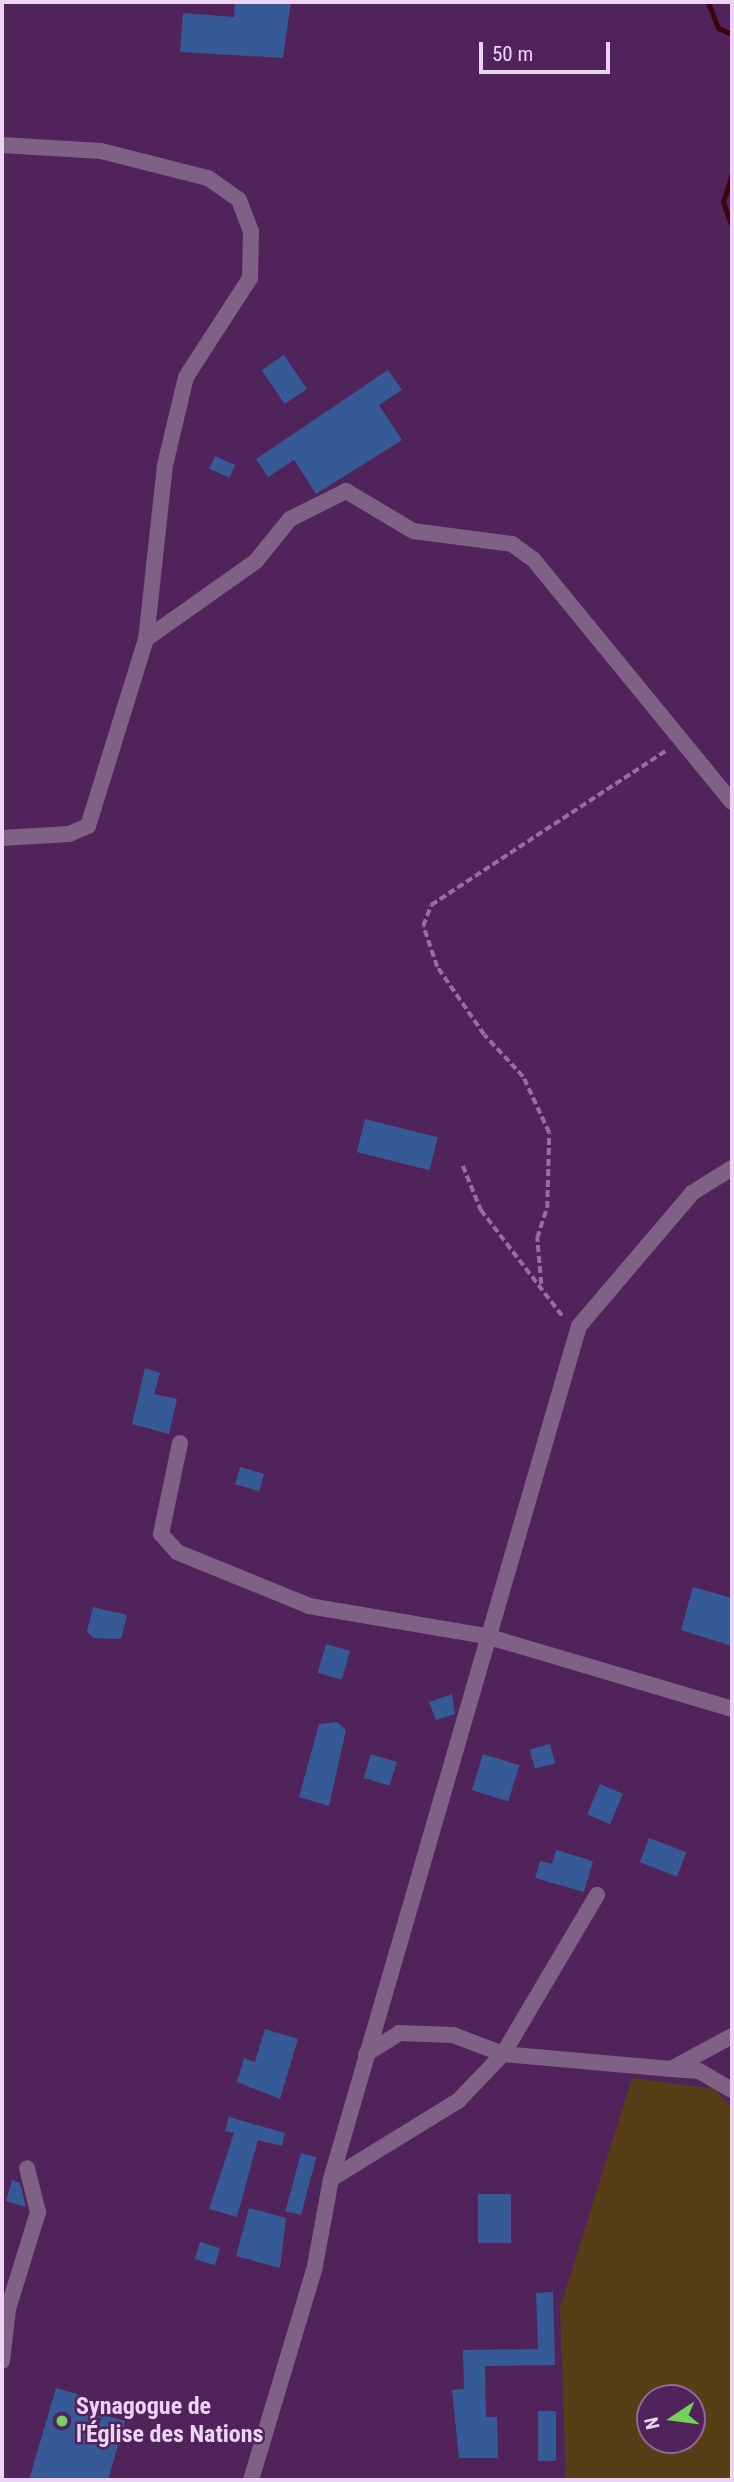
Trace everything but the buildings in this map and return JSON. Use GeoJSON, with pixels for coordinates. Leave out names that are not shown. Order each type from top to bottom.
{"type":"FeatureCollection","features":[{"type":"Feature","properties":{"kind":"street"},"geometry":{"type":"LineString","coordinates":[[2,145],[101,151],[208,178],[239,200],[251,231],[250,278],[186,377],[165,465],[146,639],[88,826],[45,838],[2,838]]}},
{"type":"Feature","properties":{"kind":"street"},"geometry":{"type":"LineString","coordinates":[[146,639],[256,561],[290,519],[346,491],[413,531],[512,544],[522,552],[678,734],[732,802]]}},
{"type":"Feature","properties":{"kind":"street"},"geometry":{"type":"LineString","coordinates":[[251,2480],[315,2266],[331,2179],[366,2054],[486,1636],[579,1326],[692,1194],[732,1168]]}},
{"type":"Feature","properties":{"kind":"street"},"geometry":{"type":"LineString","coordinates":[[180,1443],[161,1534],[177,1552],[309,1606],[486,1636],[732,1709]]}},
{"type":"Feature","properties":{"kind":"street"},"geometry":{"type":"LineString","coordinates":[[331,2179],[458,2101],[503,2054],[597,1895]]}},
{"type":"Feature","properties":{"kind":"street"},"geometry":{"type":"LineString","coordinates":[[366,2054],[399,2033],[453,2035],[503,2054],[699,2071],[732,2090]]}},
{"type":"Feature","properties":{"kind":"street"},"geometry":{"type":"LineString","coordinates":[[671,2068],[732,2036]]}},
{"type":"Feature","properties":{"kind":"street"},"geometry":{"type":"LineString","coordinates":[[2,2361],[8,2309],[38,2212],[27,2168]]}},
{"type":"Feature","properties":{"kind":"path"},"geometry":{"type":"LineString","coordinates":[[541,1284],[537,1238],[547,1209],[549,1133],[523,1077],[484,1035],[436,967],[423,926],[430,905],[622,785],[666,752],[678,734]]}},
{"type":"Feature","properties":{"kind":"path"},"geometry":{"type":"LineString","coordinates":[[463,1166],[481,1210],[541,1284],[565,1322]]}},
{"type":"Feature","properties":{"kind":"shaded area"},"geometry":{"type":"Polygon","coordinates":[[[632,2078],[715,2089],[732,2109],[732,2480],[566,2480],[560,2308],[632,2078]]]}},
{"type":"Feature","properties":{"kind":"waterway"},"geometry":{"type":"LineString","coordinates":[[708,2],[718,28],[732,34]]}},
{"type":"Feature","properties":{"kind":"waterway"},"geometry":{"type":"LineString","coordinates":[[732,173],[723,202],[732,227]]}},
{"type":"Feature","properties":{"kind":"place","name":"Synagogue de l'Église des Nations"},"geometry":{"type":"Point","coordinates":[62,2421]}}]}
